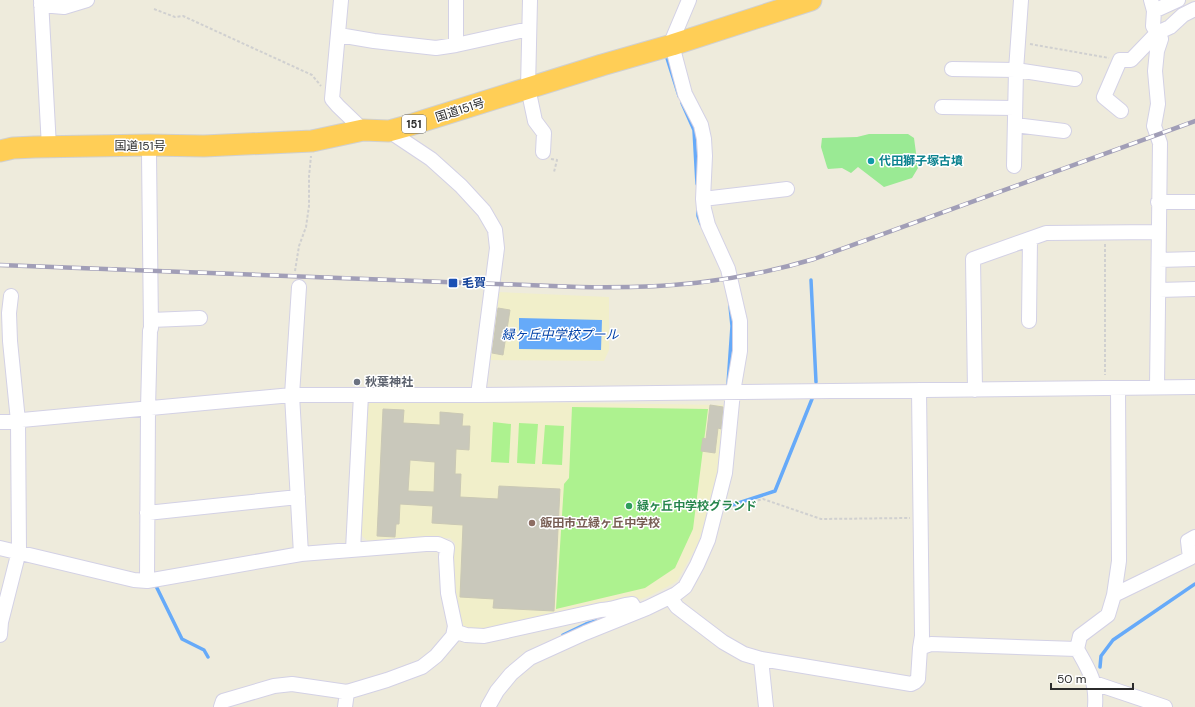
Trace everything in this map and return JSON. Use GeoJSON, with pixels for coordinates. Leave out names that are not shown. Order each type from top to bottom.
{"type":"FeatureCollection","features":[{"type":"Feature","properties":{"kind":"highway","name":"国道151号"},"geometry":{"type":"LineString","coordinates":[[0,151],[12,148],[149,145],[204,146],[312,141],[364,130],[389,131],[602,65],[672,45],[811,0]]}},
{"type":"Feature","properties":{"kind":"street"},"geometry":{"type":"LineString","coordinates":[[49,147],[41,3],[64,7],[87,0]]}},
{"type":"Feature","properties":{"kind":"street"},"geometry":{"type":"LineString","coordinates":[[341,0],[332,99],[364,130]]}},
{"type":"Feature","properties":{"kind":"street"},"geometry":{"type":"LineString","coordinates":[[456,0],[456,45]]}},
{"type":"Feature","properties":{"kind":"street"},"geometry":{"type":"LineString","coordinates":[[530,0],[528,88],[535,121],[544,133],[543,152]]}},
{"type":"Feature","properties":{"kind":"street"},"geometry":{"type":"LineString","coordinates":[[488,707],[511,674],[530,658],[635,609],[676,594],[685,587],[708,540],[725,473],[733,392],[740,351],[740,321],[728,269],[708,226],[703,199],[705,156],[701,125],[684,89],[672,45],[673,38],[689,0]]}},
{"type":"Feature","properties":{"kind":"street"},"geometry":{"type":"LineString","coordinates":[[1014,166],[1016,70],[1021,0]]}},
{"type":"Feature","properties":{"kind":"street"},"geometry":{"type":"LineString","coordinates":[[1157,387],[1159,260],[1158,202],[1160,143],[1154,126],[1158,104],[1155,71],[1157,51],[1161,39],[1153,26],[1153,6],[1178,0]]}},
{"type":"Feature","properties":{"kind":"street"},"geometry":{"type":"LineString","coordinates":[[1121,111],[1104,97],[1120,60],[1131,60],[1157,33],[1170,27],[1183,15],[1195,9]]}},
{"type":"Feature","properties":{"kind":"street"},"geometry":{"type":"LineString","coordinates":[[339,35],[411,46],[436,48],[529,29]]}},
{"type":"Feature","properties":{"kind":"street"},"geometry":{"type":"LineString","coordinates":[[952,69],[1016,70],[1075,78]]}},
{"type":"Feature","properties":{"kind":"street"},"geometry":{"type":"LineString","coordinates":[[942,107],[1016,108]]}},
{"type":"Feature","properties":{"kind":"street"},"geometry":{"type":"LineString","coordinates":[[1015,125],[1064,131]]}},
{"type":"Feature","properties":{"kind":"street"},"geometry":{"type":"LineString","coordinates":[[389,131],[431,159],[461,186],[484,211],[495,230],[497,248],[478,395]]}},
{"type":"Feature","properties":{"kind":"street"},"geometry":{"type":"LineString","coordinates":[[147,581],[148,408],[151,316],[149,154]]}},
{"type":"Feature","properties":{"kind":"street"},"geometry":{"type":"LineString","coordinates":[[703,199],[787,189]]}},
{"type":"Feature","properties":{"kind":"street"},"geometry":{"type":"LineString","coordinates":[[1158,202],[1195,202]]}},
{"type":"Feature","properties":{"kind":"street"},"geometry":{"type":"LineString","coordinates":[[975,390],[973,259],[1046,233],[1158,232]]}},
{"type":"Feature","properties":{"kind":"street"},"geometry":{"type":"LineString","coordinates":[[1029,321],[1030,239]]}},
{"type":"Feature","properties":{"kind":"street"},"geometry":{"type":"LineString","coordinates":[[1159,260],[1195,259]]}},
{"type":"Feature","properties":{"kind":"street"},"geometry":{"type":"LineString","coordinates":[[299,287],[292,395],[301,554]]}},
{"type":"Feature","properties":{"kind":"street"},"geometry":{"type":"LineString","coordinates":[[1158,290],[1195,289]]}},
{"type":"Feature","properties":{"kind":"street"},"geometry":{"type":"LineString","coordinates":[[0,635],[1,622],[18,551],[18,421],[10,341],[9,313],[11,296]]}},
{"type":"Feature","properties":{"kind":"street"},"geometry":{"type":"LineString","coordinates":[[151,316],[200,318]]}},
{"type":"Feature","properties":{"kind":"street"},"geometry":{"type":"LineString","coordinates":[[0,422],[292,395],[478,395],[1195,387]]}},
{"type":"Feature","properties":{"kind":"street"},"geometry":{"type":"LineString","coordinates":[[1095,707],[1096,692],[1094,683],[1088,668],[1077,649],[1080,636],[1108,615],[1114,595],[1119,561],[1112,388]]}},
{"type":"Feature","properties":{"kind":"street"},"geometry":{"type":"LineString","coordinates":[[670,597],[677,607],[723,642],[744,654],[761,659],[911,684],[915,682],[918,679],[922,636],[919,390]]}},
{"type":"Feature","properties":{"kind":"street"},"geometry":{"type":"LineString","coordinates":[[354,550],[361,396]]}},
{"type":"Feature","properties":{"kind":"street"},"geometry":{"type":"LineString","coordinates":[[147,513],[298,497]]}},
{"type":"Feature","properties":{"kind":"street"},"geometry":{"type":"LineString","coordinates":[[1114,595],[1190,558],[1188,541],[1195,537]]}},
{"type":"Feature","properties":{"kind":"street"},"geometry":{"type":"LineString","coordinates":[[0,548],[18,551],[126,579],[147,581],[301,554],[426,544],[438,544],[447,548],[448,593],[455,626],[453,636],[443,649],[422,667],[347,692],[292,684],[274,686],[210,707]]}},
{"type":"Feature","properties":{"kind":"street"},"geometry":{"type":"LineString","coordinates":[[454,631],[466,635],[484,636],[602,610],[609,610],[623,605],[635,609]]}},
{"type":"Feature","properties":{"kind":"street"},"geometry":{"type":"LineString","coordinates":[[920,648],[931,644],[1077,649]]}},
{"type":"Feature","properties":{"kind":"street"},"geometry":{"type":"LineString","coordinates":[[761,659],[766,707]]}},
{"type":"Feature","properties":{"kind":"street"},"geometry":{"type":"LineString","coordinates":[[1094,683],[1165,707]]}},
{"type":"Feature","properties":{"kind":"street"},"geometry":{"type":"LineString","coordinates":[[345,707],[347,692]]}},
{"type":"Feature","properties":{"kind":"path"},"geometry":{"type":"LineString","coordinates":[[154,9],[175,17],[183,16],[312,75],[332,99]]}},
{"type":"Feature","properties":{"kind":"path"},"geometry":{"type":"LineString","coordinates":[[1018,42],[1120,60]]}},
{"type":"Feature","properties":{"kind":"path"},"geometry":{"type":"LineString","coordinates":[[295,271],[299,246],[306,227],[309,206],[309,176],[312,141]]}},
{"type":"Feature","properties":{"kind":"path"},"geometry":{"type":"LineString","coordinates":[[1105,232],[1112,388]]}},
{"type":"Feature","properties":{"kind":"path"},"geometry":{"type":"LineString","coordinates":[[715,514],[763,500],[821,519],[921,518]]}},
{"type":"Feature","properties":{"kind":"shaded area"},"geometry":{"type":"Polygon","coordinates":[[[498,292],[609,297],[609,350],[604,361],[489,360],[498,292]]]}},
{"type":"Feature","properties":{"kind":"shaded area","name":"飯田市立緑ヶ丘中学校"},"geometry":{"type":"Polygon","coordinates":[[[372,400],[727,405],[722,450],[716,484],[698,544],[677,581],[647,597],[492,631],[462,629],[453,591],[453,559],[455,543],[450,538],[370,543],[360,534],[366,409],[372,400]]]}},
{"type":"Feature","properties":{"kind":"green space"},"geometry":{"type":"Polygon","coordinates":[[[869,134],[908,134],[914,138],[918,168],[912,178],[884,187],[858,167],[851,173],[842,168],[828,169],[821,147],[822,138],[857,137],[869,134]]]}},
{"type":"Feature","properties":{"kind":"green space","name":"緑ヶ丘中学校グランド"},"geometry":{"type":"Polygon","coordinates":[[[572,407],[708,409],[693,529],[675,568],[645,588],[556,609],[564,484],[569,478],[572,407]]]}},
{"type":"Feature","properties":{"kind":"green space"},"geometry":{"type":"Polygon","coordinates":[[[493,422],[511,424],[509,463],[491,462],[493,422]]]}},
{"type":"Feature","properties":{"kind":"green space"},"geometry":{"type":"Polygon","coordinates":[[[519,423],[538,424],[535,464],[517,463],[519,423]]]}},
{"type":"Feature","properties":{"kind":"green space"},"geometry":{"type":"Polygon","coordinates":[[[545,425],[564,426],[562,465],[542,464],[545,425]]]}},
{"type":"Feature","properties":{"kind":"water","name":"緑ヶ丘中学校プール"},"geometry":{"type":"Polygon","coordinates":[[[519,318],[602,320],[601,350],[519,349],[519,318]]]}},
{"type":"Feature","properties":{"kind":"building"},"geometry":{"type":"Polygon","coordinates":[[[498,308],[510,310],[503,355],[492,353],[498,308]]]}},
{"type":"Feature","properties":{"kind":"building"},"geometry":{"type":"Polygon","coordinates":[[[710,405],[723,407],[721,429],[718,428],[715,453],[701,451],[703,438],[706,439],[710,405]]]}},
{"type":"Feature","properties":{"kind":"building"},"geometry":{"type":"Polygon","coordinates":[[[383,409],[404,410],[403,423],[440,425],[440,412],[463,414],[462,426],[470,426],[469,450],[456,449],[455,474],[461,474],[460,497],[498,499],[499,486],[560,489],[554,611],[493,608],[494,599],[460,597],[463,525],[432,523],[433,506],[400,504],[399,524],[396,524],[395,537],[377,536],[383,409]],[[410,460],[408,491],[434,492],[435,462],[410,460]]]}},
{"type":"Feature","properties":{"kind":"waterway"},"geometry":{"type":"LineString","coordinates":[[666,55],[679,96]]}},
{"type":"Feature","properties":{"kind":"waterway"},"geometry":{"type":"LineString","coordinates":[[682,103],[694,130],[697,184]]}},
{"type":"Feature","properties":{"kind":"waterway"},"geometry":{"type":"LineString","coordinates":[[698,209],[698,216],[701,224]]}},
{"type":"Feature","properties":{"kind":"waterway"},"geometry":{"type":"LineString","coordinates":[[811,280],[816,382]]}},
{"type":"Feature","properties":{"kind":"waterway"},"geometry":{"type":"LineString","coordinates":[[728,384],[732,326],[730,306]]}},
{"type":"Feature","properties":{"kind":"waterway"},"geometry":{"type":"LineString","coordinates":[[726,507],[775,491],[812,399]]}},
{"type":"Feature","properties":{"kind":"waterway"},"geometry":{"type":"LineString","coordinates":[[1100,667],[1101,656],[1113,640],[1195,584]]}},
{"type":"Feature","properties":{"kind":"waterway"},"geometry":{"type":"LineString","coordinates":[[156,586],[182,639],[204,650],[208,657]]}},
{"type":"Feature","properties":{"kind":"waterway"},"geometry":{"type":"LineString","coordinates":[[563,635],[596,621]]}},
{"type":"Feature","properties":{"kind":"railway"},"geometry":{"type":"LineString","coordinates":[[0,265],[578,287],[639,287],[697,283],[755,274],[814,259],[1195,121]]}},
{"type":"Feature","properties":{"kind":"place","name":"代田獅子塚古墳"},"geometry":{"type":"Point","coordinates":[871,161]}},
{"type":"Feature","properties":{"kind":"place","name":"毛賀"},"geometry":{"type":"Point","coordinates":[453,283]}},
{"type":"Feature","properties":{"kind":"place","name":"秋葉神社"},"geometry":{"type":"Point","coordinates":[357,382]}},
{"type":"Feature","properties":{"kind":"place","name":"緑ヶ丘中学校グランド"},"geometry":{"type":"Point","coordinates":[629,506]}},
{"type":"Feature","properties":{"kind":"place","name":"飯田市立緑ヶ丘中学校"},"geometry":{"type":"Point","coordinates":[532,523]}}]}
